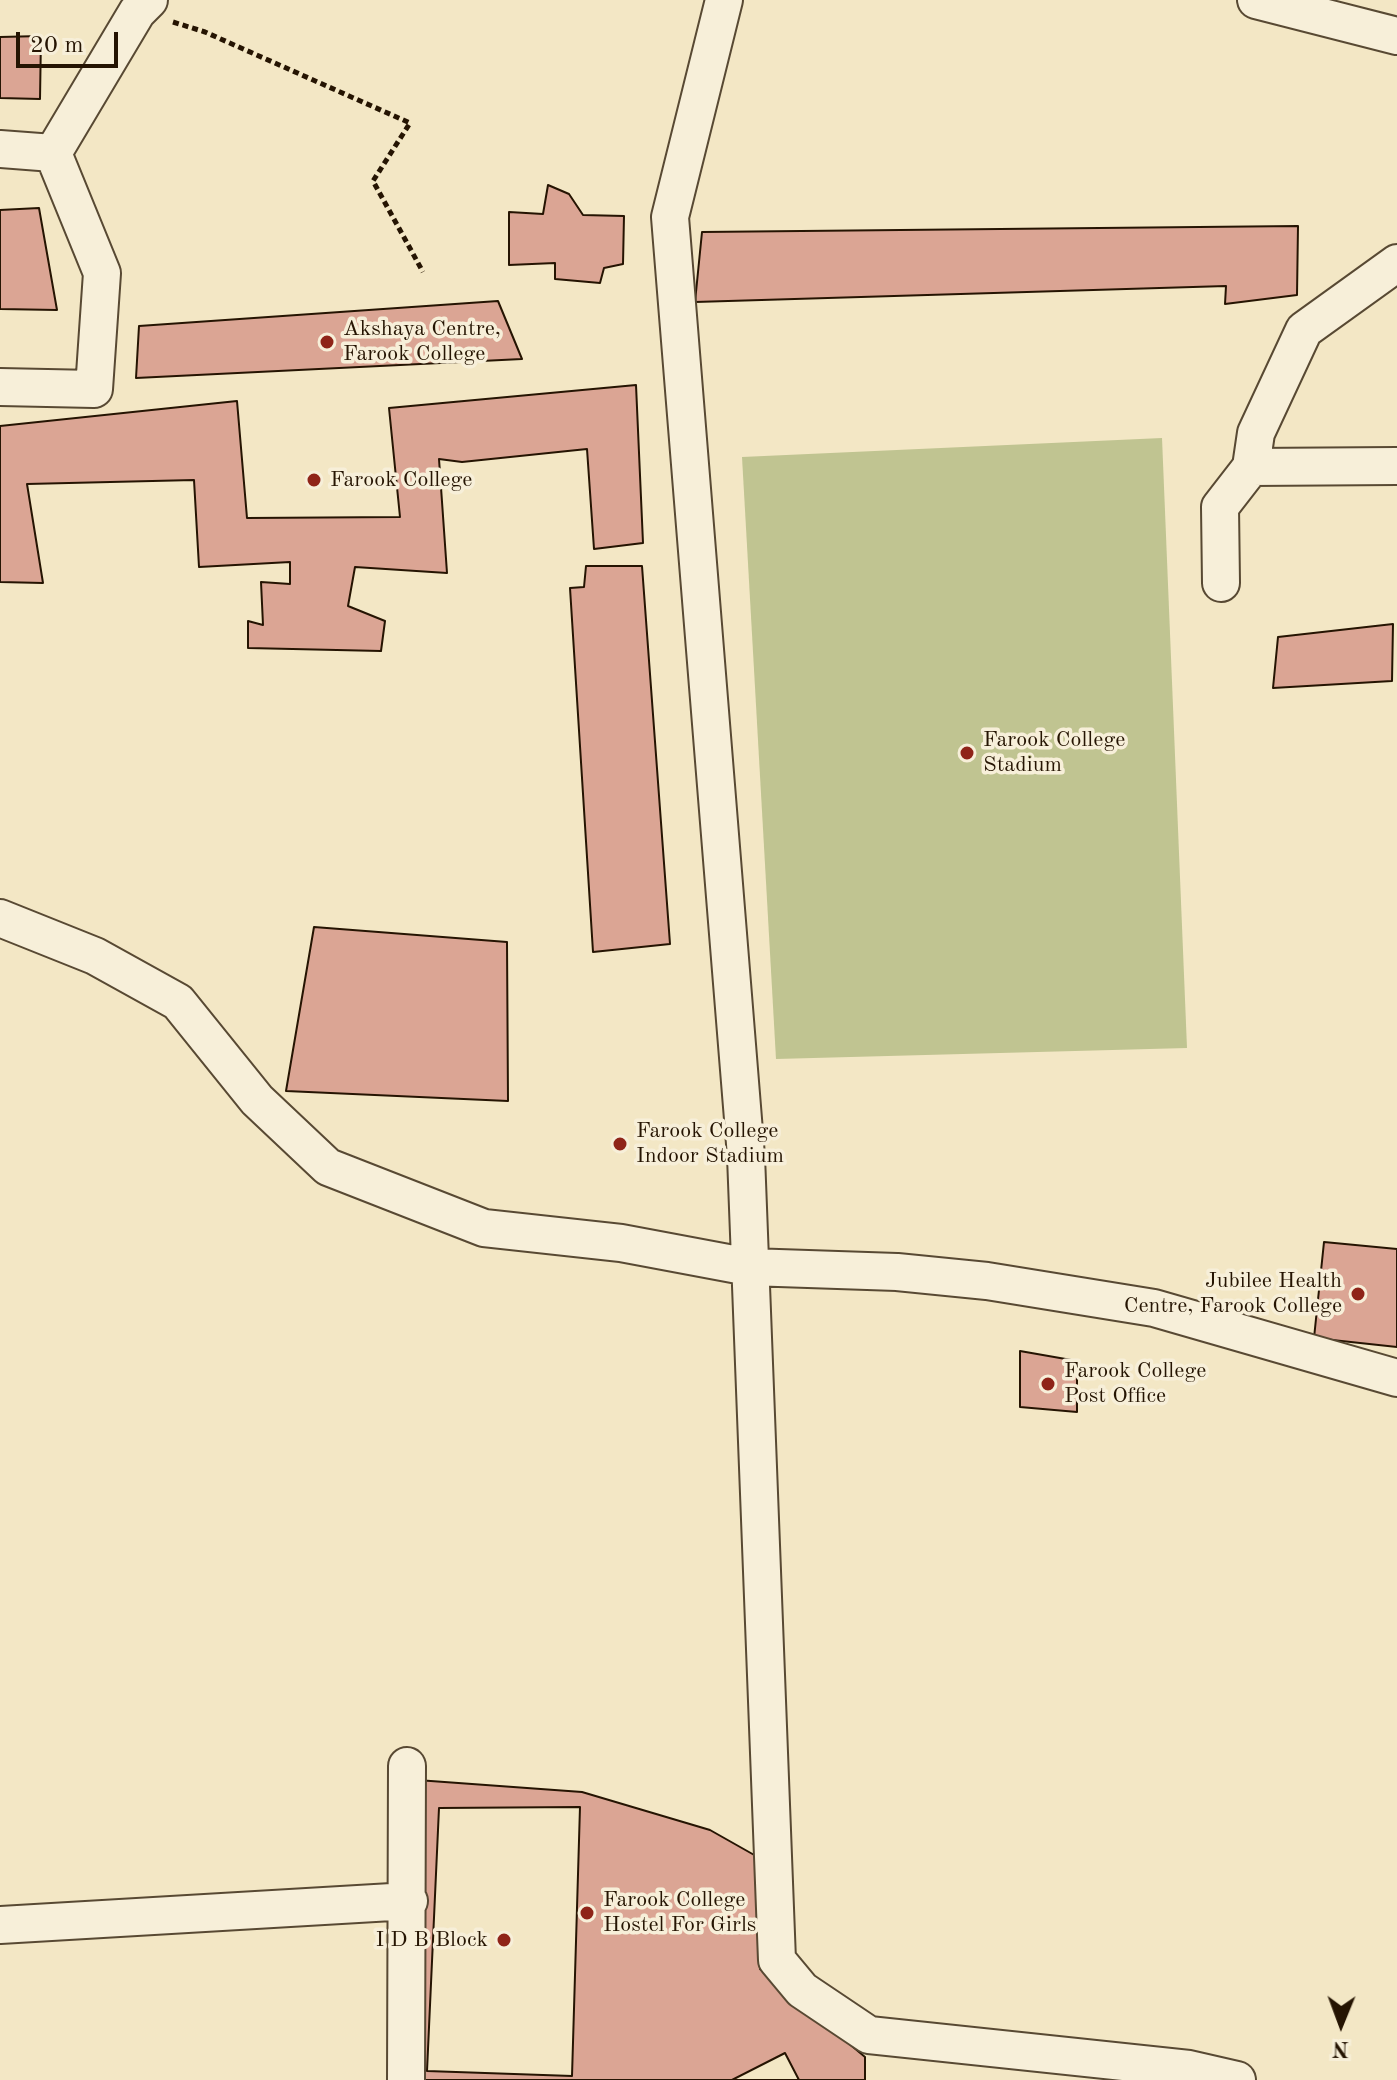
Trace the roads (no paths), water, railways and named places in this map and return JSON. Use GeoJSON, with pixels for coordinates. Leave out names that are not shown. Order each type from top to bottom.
{"type":"FeatureCollection","features":[{"type":"Feature","properties":{"kind":"street"},"geometry":{"type":"LineString","coordinates":[[724,0],[670,217],[746,1156],[777,1960],[802,1990],[869,2035],[1189,2069],[1237,2080]]}},
{"type":"Feature","properties":{"kind":"street"},"geometry":{"type":"LineString","coordinates":[[1256,0],[1397,36]]}},
{"type":"Feature","properties":{"kind":"street"},"geometry":{"type":"LineString","coordinates":[[53,153],[143,6]]}},
{"type":"Feature","properties":{"kind":"street"},"geometry":{"type":"LineString","coordinates":[[0,149],[53,153]]}},
{"type":"Feature","properties":{"kind":"street"},"geometry":{"type":"LineString","coordinates":[[0,387],[94,389],[102,273],[53,153]]}},
{"type":"Feature","properties":{"kind":"street"},"geometry":{"type":"LineString","coordinates":[[1221,583],[1220,507],[1251,467],[1256,433],[1304,330],[1397,263]]}},
{"type":"Feature","properties":{"kind":"street"},"geometry":{"type":"LineString","coordinates":[[1251,467],[1397,466]]}},
{"type":"Feature","properties":{"kind":"street"},"geometry":{"type":"LineString","coordinates":[[0,918],[95,956],[178,1002],[257,1100],[328,1167],[435,1212],[484,1228],[621,1243],[749,1267],[897,1272],[972,1280],[1154,1308],[1397,1378]]}},
{"type":"Feature","properties":{"kind":"street"},"geometry":{"type":"LineString","coordinates":[[406,2080],[409,1901],[407,1766]]}},
{"type":"Feature","properties":{"kind":"street"},"geometry":{"type":"LineString","coordinates":[[0,1925],[409,1901]]}},
{"type":"Feature","properties":{"kind":"place","name":"Akshaya Centre, Farook College"},"geometry":{"type":"Point","coordinates":[327,342]}},
{"type":"Feature","properties":{"kind":"place","name":"Farook College"},"geometry":{"type":"Point","coordinates":[314,480]}},
{"type":"Feature","properties":{"kind":"place","name":"Farook College Stadium"},"geometry":{"type":"Point","coordinates":[967,753]}},
{"type":"Feature","properties":{"kind":"place","name":"Farook College Indoor Stadium"},"geometry":{"type":"Point","coordinates":[620,1144]}},
{"type":"Feature","properties":{"kind":"place","name":"Jubilee Health Centre, Farook College"},"geometry":{"type":"Point","coordinates":[1358,1294]}},
{"type":"Feature","properties":{"kind":"place","name":"Farook College Post Office"},"geometry":{"type":"Point","coordinates":[1048,1384]}},
{"type":"Feature","properties":{"kind":"place","name":"Farook College Hostel For Girls"},"geometry":{"type":"Point","coordinates":[587,1913]}},
{"type":"Feature","properties":{"kind":"place","name":"I D B Block"},"geometry":{"type":"Point","coordinates":[504,1940]}}]}
